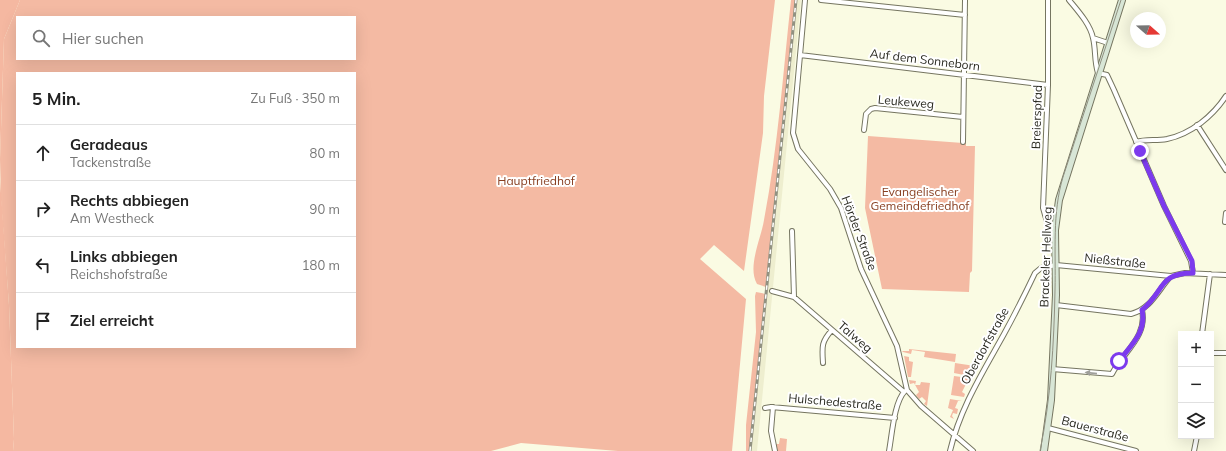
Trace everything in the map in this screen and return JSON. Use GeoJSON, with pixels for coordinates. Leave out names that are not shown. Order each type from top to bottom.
{"type":"FeatureCollection","features":[{"type":"Feature","properties":{"kind":"main road","name":"Brackeler Hellweg"},"geometry":{"type":"LineString","coordinates":[[1044,451],[1048,428],[1056,305],[1055,230],[1061,191],[1122,0]]}},
{"type":"Feature","properties":{"kind":"street","name":"Hörder Straße"},"geometry":{"type":"LineString","coordinates":[[805,0],[793,139],[798,149],[830,189],[841,208],[861,268],[897,346],[906,391],[913,399],[973,451]]}},
{"type":"Feature","properties":{"kind":"street"},"geometry":{"type":"LineString","coordinates":[[821,0],[965,16]]}},
{"type":"Feature","properties":{"kind":"street"},"geometry":{"type":"LineString","coordinates":[[963,142],[965,0]]}},
{"type":"Feature","properties":{"kind":"street","name":"Breierspfad"},"geometry":{"type":"LineString","coordinates":[[1048,0],[1048,85],[1043,208],[1048,222],[1055,230]]}},
{"type":"Feature","properties":{"kind":"street"},"geometry":{"type":"LineString","coordinates":[[1069,0],[1082,16],[1093,38],[1095,64],[1098,73],[1107,76],[1164,206],[1192,261],[1193,273]]}},
{"type":"Feature","properties":{"kind":"street"},"geometry":{"type":"LineString","coordinates":[[1093,38],[1108,43]]}},
{"type":"Feature","properties":{"kind":"street","name":"Auf dem Sonneborn"},"geometry":{"type":"LineString","coordinates":[[800,55],[1048,85]]}},
{"type":"Feature","properties":{"kind":"street"},"geometry":{"type":"LineString","coordinates":[[1136,142],[1175,137],[1197,125],[1215,111],[1226,96]]}},
{"type":"Feature","properties":{"kind":"street","name":"Leukeweg"},"geometry":{"type":"LineString","coordinates":[[864,130],[866,114],[871,109],[875,108],[964,117]]}},
{"type":"Feature","properties":{"kind":"street"},"geometry":{"type":"LineString","coordinates":[[1197,125],[1226,170]]}},
{"type":"Feature","properties":{"kind":"street"},"geometry":{"type":"LineString","coordinates":[[1225,222],[1226,213]]}},
{"type":"Feature","properties":{"kind":"street"},"geometry":{"type":"LineString","coordinates":[[792,231],[794,297]]}},
{"type":"Feature","properties":{"kind":"street","name":"Nießstraße"},"geometry":{"type":"LineString","coordinates":[[1056,265],[1171,276],[1193,273],[1226,275]]}},
{"type":"Feature","properties":{"kind":"street","name":"Oberdorfstraße"},"geometry":{"type":"LineString","coordinates":[[950,451],[954,434],[967,399],[1004,334],[1035,273],[1041,268],[1056,265]]}},
{"type":"Feature","properties":{"kind":"street"},"geometry":{"type":"LineString","coordinates":[[1202,331],[1210,274]]}},
{"type":"Feature","properties":{"kind":"street"},"geometry":{"type":"LineString","coordinates":[[1056,305],[1131,314],[1142,310],[1150,304],[1171,276]]}},
{"type":"Feature","properties":{"kind":"street","name":"Talweg"},"geometry":{"type":"LineString","coordinates":[[772,291],[794,297],[906,391]]}},
{"type":"Feature","properties":{"kind":"street"},"geometry":{"type":"LineString","coordinates":[[1052,369],[1112,374],[1119,361],[1136,341],[1144,320],[1142,310]]}},
{"type":"Feature","properties":{"kind":"street"},"geometry":{"type":"LineString","coordinates":[[824,363],[822,352],[824,340],[832,330]]}},
{"type":"Feature","properties":{"kind":"street"},"geometry":{"type":"LineString","coordinates":[[1214,353],[1226,353]]}},
{"type":"Feature","properties":{"kind":"street"},"geometry":{"type":"LineString","coordinates":[[889,451],[895,418],[906,391]]}},
{"type":"Feature","properties":{"kind":"street","name":"Hulschedestraße"},"geometry":{"type":"LineString","coordinates":[[765,408],[766,406],[895,418]]}},
{"type":"Feature","properties":{"kind":"street","name":"Hulschedestraße"},"geometry":{"type":"LineString","coordinates":[[773,407],[771,431],[775,451]]}},
{"type":"Feature","properties":{"kind":"street","name":"Bauerstraße"},"geometry":{"type":"LineString","coordinates":[[1048,428],[1136,451]]}},
{"type":"Feature","properties":{"kind":"street"},"geometry":{"type":"LineString","coordinates":[[1194,451],[1196,439]]}},
{"type":"Feature","properties":{"kind":"shaded area"},"geometry":{"type":"Polygon","coordinates":[[[0,0],[20,0],[4,39],[0,159],[0,0]]]}},
{"type":"Feature","properties":{"kind":"shaded area"},"geometry":{"type":"Polygon","coordinates":[[[795,0],[801,0],[757,451],[749,451],[795,0]]]}},
{"type":"Feature","properties":{"kind":"shaded area"},"geometry":{"type":"Polygon","coordinates":[[[0,179],[9,305],[14,439],[13,451],[0,451],[0,179]]]}},
{"type":"Feature","properties":{"kind":"green space","name":"Hauptfriedhof"},"geometry":{"type":"Polygon","coordinates":[[[20,0],[775,0],[764,96],[763,133],[744,271],[714,245],[700,259],[746,299],[732,451],[618,451],[521,443],[491,451],[13,451],[14,439],[9,305],[1,200],[0,159],[4,39],[20,0]]]}},
{"type":"Feature","properties":{"kind":"green space"},"geometry":{"type":"Polygon","coordinates":[[[791,0],[795,0],[766,287],[757,284],[753,270],[764,220],[773,165],[791,0]]]}},
{"type":"Feature","properties":{"kind":"green space","name":"Evangelischer Gemeindefriedhof"},"geometry":{"type":"Polygon","coordinates":[[[868,136],[966,143],[966,146],[975,146],[972,271],[970,273],[969,292],[882,289],[865,208],[868,136]]]}},
{"type":"Feature","properties":{"kind":"green space"},"geometry":{"type":"Polygon","coordinates":[[[756,292],[766,294],[749,451],[746,451],[746,425],[756,332],[756,292]]]}},
{"type":"Feature","properties":{"kind":"green space"},"geometry":{"type":"Polygon","coordinates":[[[909,349],[956,354],[955,362],[924,357],[925,352],[912,350],[911,354],[902,351],[909,351],[909,349]]]}},
{"type":"Feature","properties":{"kind":"green space"},"geometry":{"type":"Polygon","coordinates":[[[904,356],[909,357],[909,361],[913,362],[911,377],[908,377],[904,356]]]}},
{"type":"Feature","properties":{"kind":"green space"},"geometry":{"type":"Polygon","coordinates":[[[955,363],[975,366],[969,376],[954,373],[955,363]]]}},
{"type":"Feature","properties":{"kind":"green space"},"geometry":{"type":"Polygon","coordinates":[[[954,376],[969,378],[962,392],[965,394],[964,397],[951,395],[954,376]]]}},
{"type":"Feature","properties":{"kind":"green space"},"geometry":{"type":"Polygon","coordinates":[[[909,380],[916,381],[915,385],[914,383],[910,384],[909,380]]]}},
{"type":"Feature","properties":{"kind":"green space"},"geometry":{"type":"Polygon","coordinates":[[[921,382],[930,383],[927,406],[924,404],[926,401],[922,397],[919,399],[916,395],[919,392],[915,385],[920,385],[921,382]]]}},
{"type":"Feature","properties":{"kind":"green space"},"geometry":{"type":"Polygon","coordinates":[[[950,399],[962,401],[958,401],[955,408],[958,409],[957,414],[953,413],[952,416],[954,419],[950,417],[953,410],[948,408],[950,399]]]}},
{"type":"Feature","properties":{"kind":"green space"},"geometry":{"type":"Polygon","coordinates":[[[780,438],[787,439],[786,451],[777,451],[776,444],[779,444],[780,438]]]}},
{"type":"Feature","properties":{"kind":"tram line"},"geometry":{"type":"LineString","coordinates":[[1040,451],[1047,411],[1053,350],[1055,310],[1055,233],[1057,205],[1063,177],[1121,0]]}},
{"type":"Feature","properties":{"kind":"railway"},"geometry":{"type":"LineString","coordinates":[[750,451],[796,0]]}},
{"type":"Feature","properties":{"kind":"route"},"geometry":{"type":"LineString","coordinates":[[1119,361],[1136,341],[1144,320],[1142,310],[1150,304],[1171,276],[1193,273],[1192,261],[1164,206],[1140,151]]}}]}
